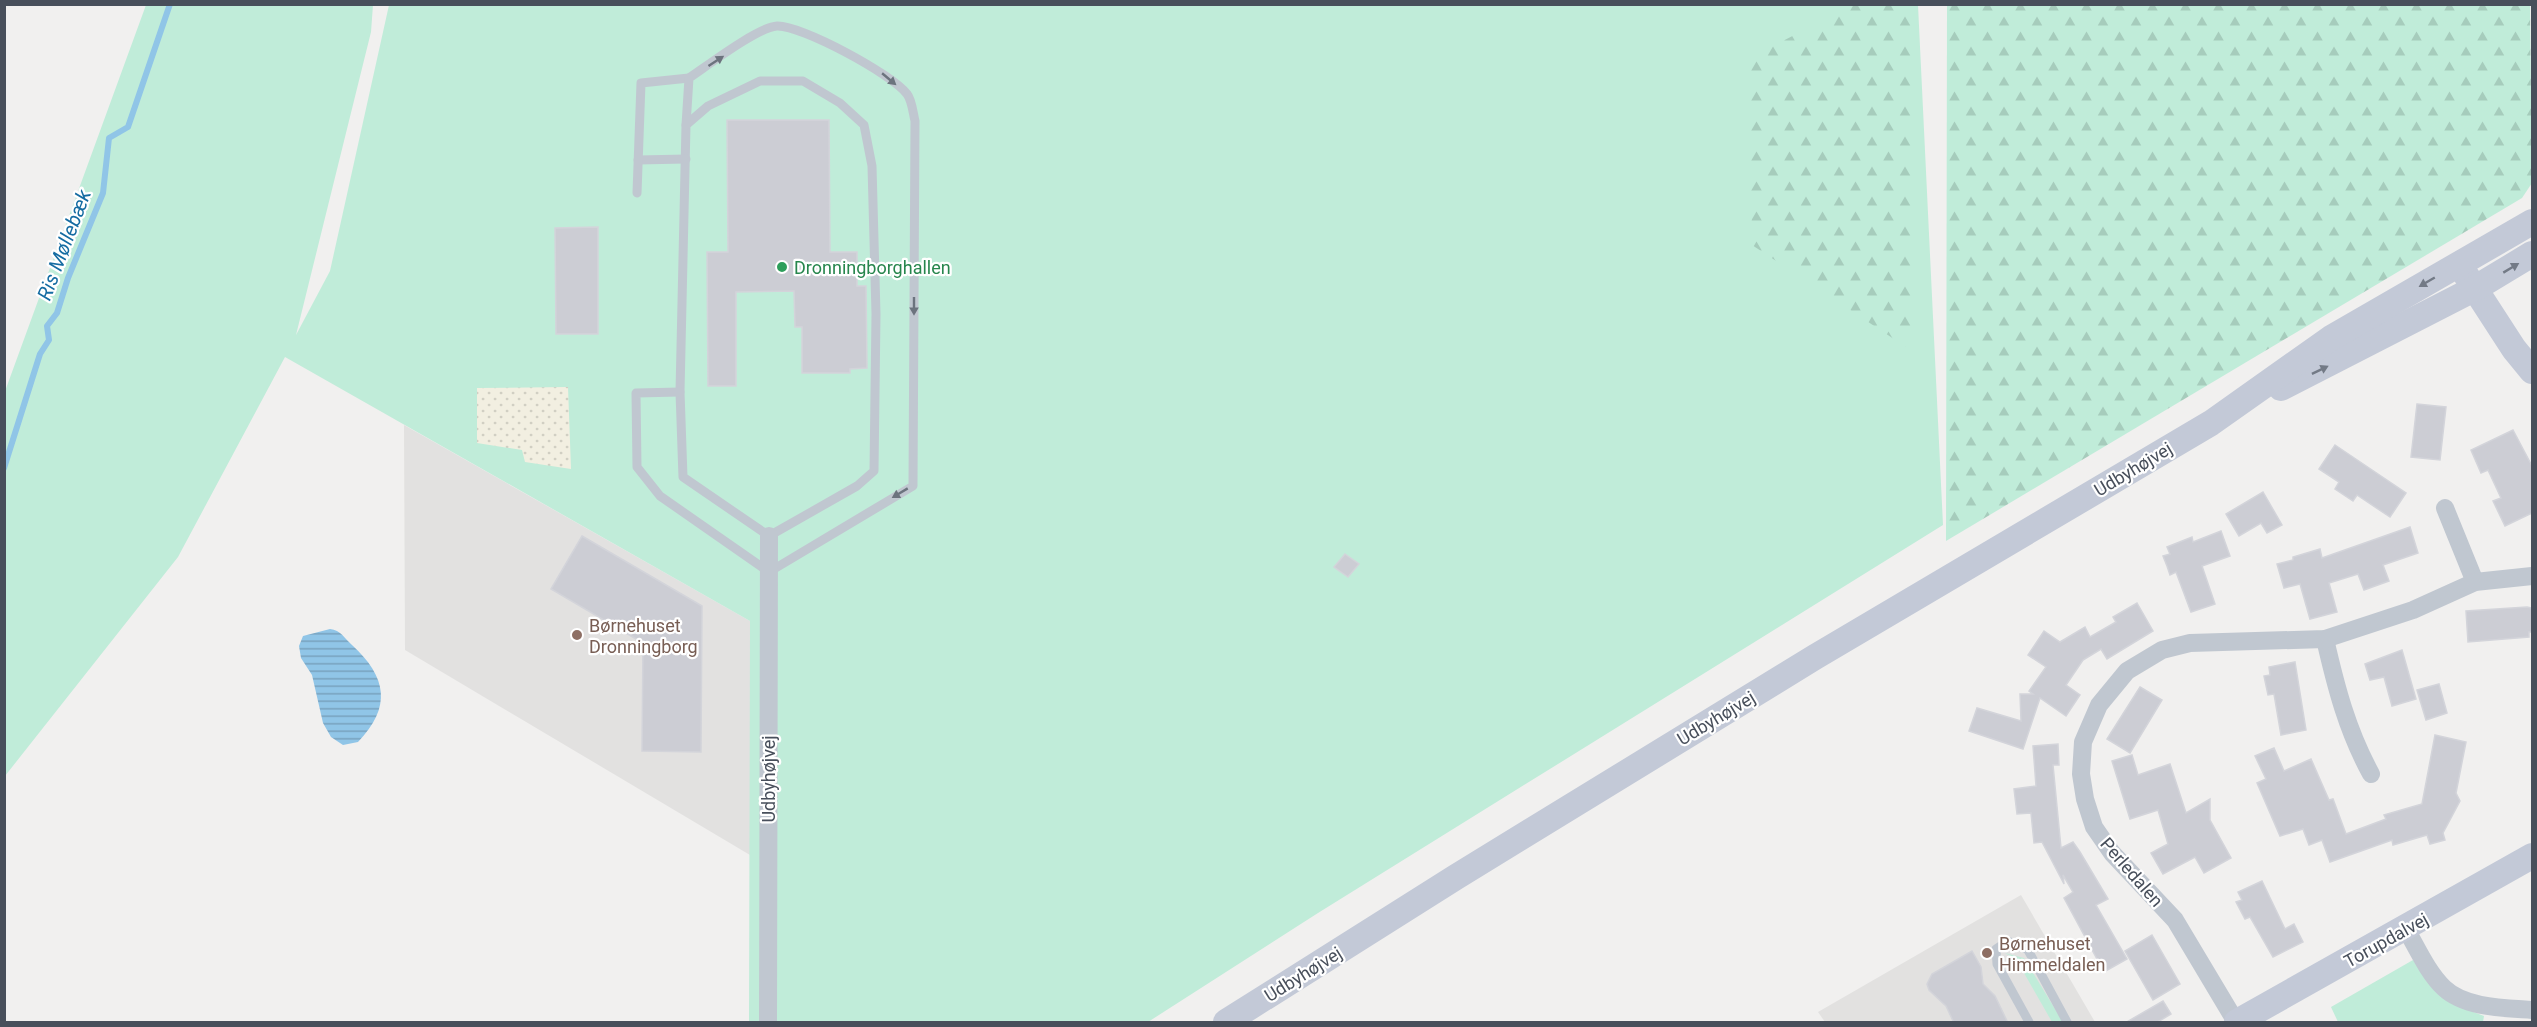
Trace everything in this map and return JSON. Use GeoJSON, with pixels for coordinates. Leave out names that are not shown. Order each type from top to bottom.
{"type":"FeatureCollection","features":[{"type":"Feature","properties":{"kind":"street","name":"Udbyhøjvej"},"geometry":{"type":"LineString","coordinates":[[2211,423],[2331,338],[2532,222]]}},
{"type":"Feature","properties":{"kind":"street","name":"Udbyhøjvej"},"geometry":{"type":"LineString","coordinates":[[1226,1023],[1776,681],[2211,423],[2342,359],[2474,289],[2532,254]]}},
{"type":"Feature","properties":{"kind":"street"},"geometry":{"type":"LineString","coordinates":[[2459,264],[2514,349],[2532,371]]}},
{"type":"Feature","properties":{"kind":"street"},"geometry":{"type":"LineString","coordinates":[[2445,508],[2475,582]]}},
{"type":"Feature","properties":{"kind":"street","name":"Udbyhøjvej"},"geometry":{"type":"LineString","coordinates":[[768,1023],[769,536]]}},
{"type":"Feature","properties":{"kind":"street","name":"Perledalen"},"geometry":{"type":"LineString","coordinates":[[2237,1023],[2175,920],[2112,853],[2094,827],[2085,799],[2081,774],[2084,742],[2099,705],[2113,685],[2143,659],[2162,650],[2190,643],[2325,639],[2413,610],[2475,582],[2532,576]]}},
{"type":"Feature","properties":{"kind":"street"},"geometry":{"type":"LineString","coordinates":[[2325,639],[2341,709],[2354,743],[2371,774]]}},
{"type":"Feature","properties":{"kind":"street","name":"Torupdalvej"},"geometry":{"type":"LineString","coordinates":[[2237,1023],[2532,856]]}},
{"type":"Feature","properties":{"kind":"street"},"geometry":{"type":"LineString","coordinates":[[2406,929],[2444,988],[2456,996],[2471,1002],[2532,1010]]}},
{"type":"Feature","properties":{"kind":"lane"},"geometry":{"type":"LineString","coordinates":[[637,193],[641,83],[689,78],[758,33],[777,26],[796,30],[882,73],[908,95],[915,120],[913,486],[769,572],[660,495],[637,467],[636,393],[680,392]]}},
{"type":"Feature","properties":{"kind":"lane"},"geometry":{"type":"LineString","coordinates":[[686,125],[708,106],[760,81],[803,81],[840,103],[864,125],[872,166],[876,314],[874,471],[857,486],[769,536],[683,477],[680,392],[686,125],[689,78]]}},
{"type":"Feature","properties":{"kind":"lane"},"geometry":{"type":"LineString","coordinates":[[638,160],[686,159]]}},
{"type":"Feature","properties":{"kind":"lane"},"geometry":{"type":"LineString","coordinates":[[2029,1023],[1997,964],[1996,949],[2008,941],[2028,950],[2067,1023]]}},
{"type":"Feature","properties":{"kind":"shaded area","name":"Børnehuset Dronningborg"},"geometry":{"type":"Polygon","coordinates":[[[404,425],[750,621],[750,855],[405,650],[404,425]]]}},
{"type":"Feature","properties":{"kind":"shaded area","name":"Børnehuset Himmeldalen"},"geometry":{"type":"Polygon","coordinates":[[[2021,895],[2095,1022],[1825,1022],[1818,1012],[2021,895]]]}},
{"type":"Feature","properties":{"kind":"green space"},"geometry":{"type":"Polygon","coordinates":[[[146,5],[373,5],[371,32],[296,335],[330,271],[389,5],[1918,5],[1943,525],[1318,913],[1148,1022],[749,1022],[750,621],[285,357],[178,557],[5,776],[4,394],[146,5]]]}},
{"type":"Feature","properties":{"kind":"green space"},"geometry":{"type":"Polygon","coordinates":[[[1852,5],[1916,5],[1912,351],[1752,245],[1748,59],[1852,5]]]}},
{"type":"Feature","properties":{"kind":"green space"},"geometry":{"type":"Polygon","coordinates":[[[1947,5],[2530,5],[2532,183],[2522,198],[1946,541],[1947,5]]]}},
{"type":"Feature","properties":{"kind":"green space"},"geometry":{"type":"Polygon","coordinates":[[[2005,953],[2024,958],[2063,1022],[2052,1022],[2016,959],[2005,953]]]}},
{"type":"Feature","properties":{"kind":"green space"},"geometry":{"type":"Polygon","coordinates":[[[2413,960],[2442,996],[2484,1016],[2483,1022],[2338,1022],[2331,1007],[2413,960]]]}},
{"type":"Feature","properties":{"kind":"sand"},"geometry":{"type":"Polygon","coordinates":[[[568,387],[571,469],[525,462],[522,450],[477,443],[477,388],[568,387]]]}},
{"type":"Feature","properties":{"kind":"water"},"geometry":{"type":"Polygon","coordinates":[[[330,629],[340,633],[364,657],[378,681],[381,692],[376,717],[369,729],[358,742],[343,745],[331,737],[323,723],[312,675],[301,658],[299,646],[303,636],[330,629]]]}},
{"type":"Feature","properties":{"kind":"building","name":"Dronningborghallen"},"geometry":{"type":"Polygon","coordinates":[[[727,120],[829,120],[830,252],[857,252],[857,286],[866,286],[867,368],[850,369],[850,373],[802,373],[802,327],[795,327],[794,291],[736,292],[736,386],[708,386],[707,252],[728,252],[727,120]]]}},
{"type":"Feature","properties":{"kind":"building"},"geometry":{"type":"Polygon","coordinates":[[[598,227],[598,334],[556,334],[555,228],[598,227]]]}},
{"type":"Feature","properties":{"kind":"building"},"geometry":{"type":"Polygon","coordinates":[[[2417,404],[2446,407],[2440,460],[2411,457],[2417,404]]]}},
{"type":"Feature","properties":{"kind":"building"},"geometry":{"type":"Polygon","coordinates":[[[2513,430],[2532,466],[2532,513],[2505,526],[2493,501],[2501,498],[2488,470],[2481,473],[2471,450],[2513,430]]]}},
{"type":"Feature","properties":{"kind":"building"},"geometry":{"type":"Polygon","coordinates":[[[2335,445],[2406,493],[2390,517],[2357,495],[2353,501],[2335,489],[2339,482],[2319,469],[2335,445]]]}},
{"type":"Feature","properties":{"kind":"building"},"geometry":{"type":"Polygon","coordinates":[[[2263,492],[2282,525],[2267,533],[2261,523],[2239,536],[2226,514],[2263,492]]]}},
{"type":"Feature","properties":{"kind":"building"},"geometry":{"type":"Polygon","coordinates":[[[2410,527],[2418,553],[2383,565],[2389,581],[2364,590],[2358,574],[2329,583],[2337,612],[2310,619],[2300,584],[2284,588],[2277,564],[2320,549],[2322,558],[2410,527]]]}},
{"type":"Feature","properties":{"kind":"building"},"geometry":{"type":"Polygon","coordinates":[[[2221,531],[2230,556],[2202,566],[2215,604],[2191,612],[2176,572],[2170,575],[2163,556],[2170,554],[2167,547],[2192,537],[2193,542],[2221,531]]]}},
{"type":"Feature","properties":{"kind":"building"},"geometry":{"type":"Polygon","coordinates":[[[582,536],[702,606],[701,752],[642,751],[643,643],[551,589],[582,536]]]}},
{"type":"Feature","properties":{"kind":"building"},"geometry":{"type":"Polygon","coordinates":[[[1345,554],[1359,564],[1348,577],[1334,567],[1345,554]]]}},
{"type":"Feature","properties":{"kind":"building"},"geometry":{"type":"Polygon","coordinates":[[[2137,603],[2153,631],[2107,659],[2101,649],[2083,660],[2066,685],[2080,695],[2066,716],[2040,698],[2023,749],[1969,731],[1977,708],[2021,721],[2020,694],[2033,694],[2029,691],[2046,667],[2028,655],[2044,631],[2060,642],[2085,627],[2090,637],[2116,622],[2113,617],[2137,603]]]}},
{"type":"Feature","properties":{"kind":"building"},"geometry":{"type":"Polygon","coordinates":[[[2532,608],[2532,632],[2529,632],[2529,637],[2468,642],[2466,611],[2532,608]]]}},
{"type":"Feature","properties":{"kind":"building"},"geometry":{"type":"Polygon","coordinates":[[[2402,650],[2416,699],[2392,706],[2384,677],[2370,680],[2365,664],[2402,650]]]}},
{"type":"Feature","properties":{"kind":"building"},"geometry":{"type":"Polygon","coordinates":[[[2295,662],[2306,730],[2281,735],[2274,694],[2268,695],[2264,676],[2270,675],[2269,667],[2295,662]]]}},
{"type":"Feature","properties":{"kind":"building"},"geometry":{"type":"Polygon","coordinates":[[[2439,684],[2447,713],[2426,720],[2417,690],[2439,684]]]}},
{"type":"Feature","properties":{"kind":"building"},"geometry":{"type":"Polygon","coordinates":[[[2140,687],[2162,700],[2130,753],[2107,739],[2140,687]]]}},
{"type":"Feature","properties":{"kind":"building"},"geometry":{"type":"Polygon","coordinates":[[[2435,735],[2466,742],[2456,793],[2460,801],[2443,833],[2445,840],[2430,844],[2427,835],[2393,845],[2392,840],[2330,862],[2322,840],[2309,845],[2303,829],[2280,836],[2257,783],[2266,779],[2255,756],[2274,748],[2284,771],[2311,759],[2329,800],[2333,799],[2346,834],[2386,819],[2384,815],[2422,804],[2435,735]]]}},
{"type":"Feature","properties":{"kind":"building"},"geometry":{"type":"Polygon","coordinates":[[[2058,744],[2059,765],[2053,765],[2061,848],[2073,842],[2108,899],[2096,905],[2127,959],[2104,972],[2064,898],[2073,892],[2063,875],[2064,884],[2042,842],[2034,843],[2031,813],[2017,814],[2014,789],[2036,786],[2033,746],[2058,744]]]}},
{"type":"Feature","properties":{"kind":"building"},"geometry":{"type":"Polygon","coordinates":[[[2132,755],[2138,775],[2170,764],[2186,813],[2210,799],[2210,820],[2231,858],[2204,873],[2195,857],[2163,874],[2151,853],[2168,844],[2158,810],[2130,819],[2112,761],[2132,755]]]}},
{"type":"Feature","properties":{"kind":"building"},"geometry":{"type":"Polygon","coordinates":[[[2262,881],[2285,929],[2294,924],[2303,942],[2273,957],[2250,917],[2245,919],[2236,902],[2242,900],[2238,892],[2262,881]]]}},
{"type":"Feature","properties":{"kind":"building"},"geometry":{"type":"Polygon","coordinates":[[[2152,935],[2180,984],[2153,1000],[2125,951],[2152,935]]]}},
{"type":"Feature","properties":{"kind":"building"},"geometry":{"type":"Polygon","coordinates":[[[1972,951],[1981,967],[1983,984],[1995,996],[2008,1023],[1954,1023],[1946,1006],[1929,990],[1927,984],[1932,974],[1972,951]]]}},
{"type":"Feature","properties":{"kind":"building"},"geometry":{"type":"Polygon","coordinates":[[[2163,1001],[2171,1014],[2156,1023],[2125,1023],[2163,1001]]]}},
{"type":"Feature","properties":{"kind":"waterway","name":"Ris Møllebæk"},"geometry":{"type":"LineString","coordinates":[[4,468],[40,354],[49,340],[47,326],[57,313],[68,278],[103,193],[109,138],[128,127],[170,4]]}},
{"type":"Feature","properties":{"kind":"place","name":"Dronningborghallen"},"geometry":{"type":"Point","coordinates":[782,267]}},
{"type":"Feature","properties":{"kind":"place","name":"Børnehuset Dronningborg"},"geometry":{"type":"Point","coordinates":[577,635]}},
{"type":"Feature","properties":{"kind":"place","name":"Børnehuset Himmeldalen"},"geometry":{"type":"Point","coordinates":[1987,953]}}]}
